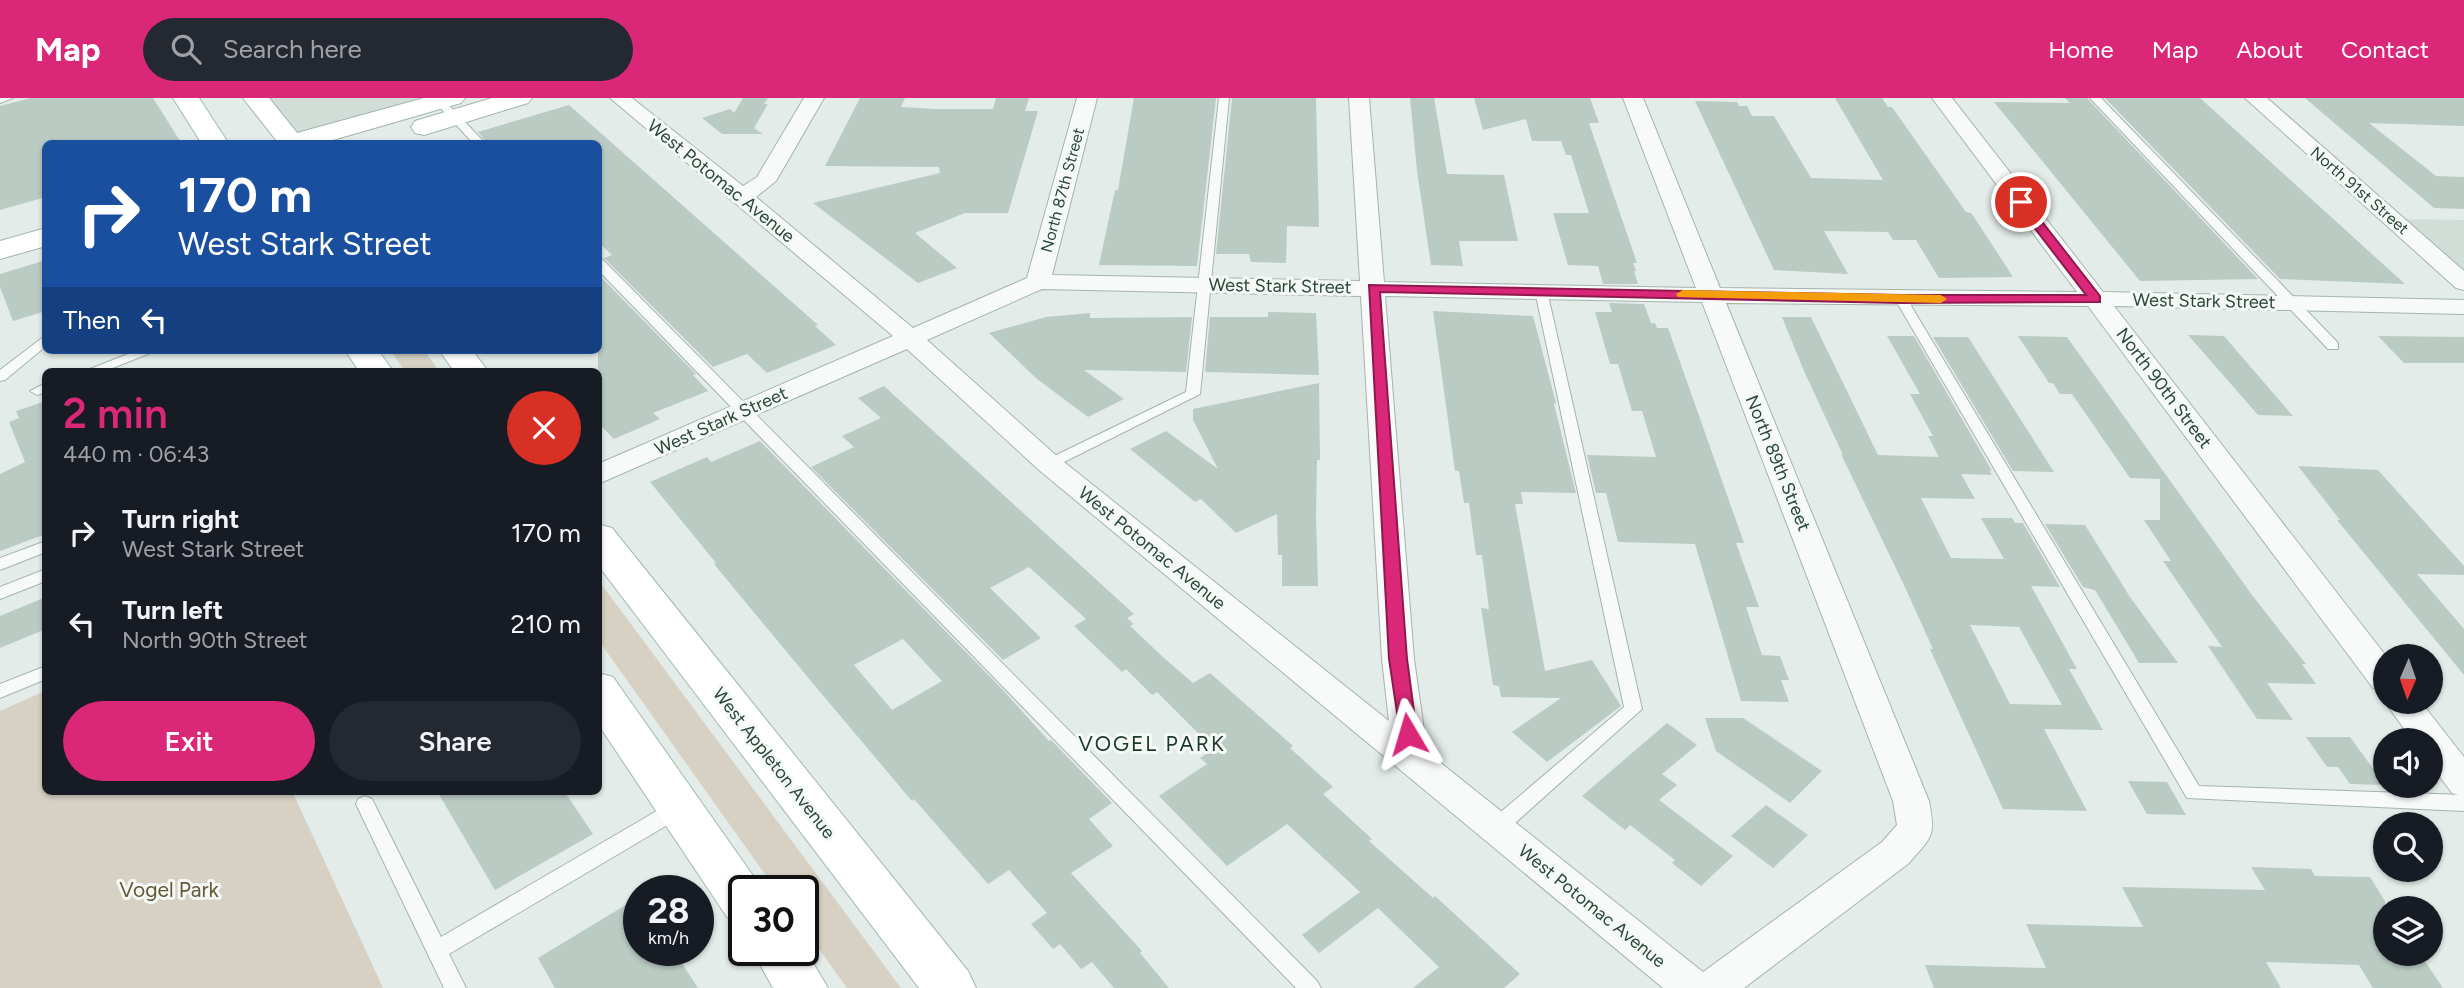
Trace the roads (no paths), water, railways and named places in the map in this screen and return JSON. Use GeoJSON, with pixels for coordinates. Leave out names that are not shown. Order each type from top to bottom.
{"type":"FeatureCollection","features":[{"type":"Feature","properties":{"kind":"main road"},"geometry":{"type":"LineString","coordinates":[[186,98],[213,140]]}},
{"type":"Feature","properties":{"kind":"main road"},"geometry":{"type":"LineString","coordinates":[[256,98],[289,140]]}},
{"type":"Feature","properties":{"kind":"main road"},"geometry":{"type":"LineString","coordinates":[[303,140],[446,104],[519,98]]}},
{"type":"Feature","properties":{"kind":"main road"},"geometry":{"type":"LineString","coordinates":[[376,140],[446,104]]}},
{"type":"Feature","properties":{"kind":"main road"},"geometry":{"type":"LineString","coordinates":[[0,223],[42,211]]}},
{"type":"Feature","properties":{"kind":"main road"},"geometry":{"type":"LineString","coordinates":[[0,250],[42,238]]}},
{"type":"Feature","properties":{"kind":"main road"},"geometry":{"type":"LineString","coordinates":[[458,354],[469,368]]}},
{"type":"Feature","properties":{"kind":"main road","name":"West Appleton Avenue"},"geometry":{"type":"LineString","coordinates":[[602,542],[950,988]]}},
{"type":"Feature","properties":{"kind":"main road"},"geometry":{"type":"LineString","coordinates":[[602,695],[728,878]]}},
{"type":"Feature","properties":{"kind":"main road"},"geometry":{"type":"LineString","coordinates":[[788,966],[802,988]]}},
{"type":"Feature","properties":{"kind":"street","name":"West Potomac Avenue"},"geometry":{"type":"LineString","coordinates":[[620,98],[742,196],[909,337],[1049,464],[1693,988]]}},
{"type":"Feature","properties":{"kind":"street"},"geometry":{"type":"LineString","coordinates":[[742,196],[765,181],[814,98]]}},
{"type":"Feature","properties":{"kind":"street","name":"North 87th Street"},"geometry":{"type":"LineString","coordinates":[[1038,282],[1087,98]]}},
{"type":"Feature","properties":{"kind":"street"},"geometry":{"type":"LineString","coordinates":[[1359,98],[1398,659],[1411,758]]}},
{"type":"Feature","properties":{"kind":"street","name":"North 89th Street"},"geometry":{"type":"LineString","coordinates":[[1633,98],[1911,800],[1916,829],[1895,853],[1713,988]]}},
{"type":"Feature","properties":{"kind":"street","name":"North 90th Street"},"geometry":{"type":"LineString","coordinates":[[1942,98],[2373,663]]}},
{"type":"Feature","properties":{"kind":"street","name":"North 91st Street"},"geometry":{"type":"LineString","coordinates":[[2255,98],[2464,282]]}},
{"type":"Feature","properties":{"kind":"street","name":"West Stark Street"},"geometry":{"type":"LineString","coordinates":[[602,473],[1038,282],[2464,307]]}},
{"type":"Feature","properties":{"kind":"street"},"geometry":{"type":"LineString","coordinates":[[2411,714],[2464,783]]}},
{"type":"Feature","properties":{"kind":"lane"},"geometry":{"type":"LineString","coordinates":[[0,100],[8,98]]}},
{"type":"Feature","properties":{"kind":"lane"},"geometry":{"type":"LineString","coordinates":[[1049,464],[1194,394],[1224,98]]}},
{"type":"Feature","properties":{"kind":"lane"},"geometry":{"type":"LineString","coordinates":[[2095,98],[2333,346]]}},
{"type":"Feature","properties":{"kind":"lane"},"geometry":{"type":"LineString","coordinates":[[446,104],[478,140]]}},
{"type":"Feature","properties":{"kind":"lane"},"geometry":{"type":"LineString","coordinates":[[602,266],[1310,988]]}},
{"type":"Feature","properties":{"kind":"lane"},"geometry":{"type":"LineString","coordinates":[[1496,828],[1633,709],[1542,291]]}},
{"type":"Feature","properties":{"kind":"lane"},"geometry":{"type":"LineString","coordinates":[[1901,299],[2194,793],[2464,803]]}},
{"type":"Feature","properties":{"kind":"lane"},"geometry":{"type":"LineString","coordinates":[[0,377],[42,342]]}},
{"type":"Feature","properties":{"kind":"lane"},"geometry":{"type":"LineString","coordinates":[[100,368],[140,354]]}},
{"type":"Feature","properties":{"kind":"lane"},"geometry":{"type":"LineString","coordinates":[[0,564],[42,548]]}},
{"type":"Feature","properties":{"kind":"lane"},"geometry":{"type":"LineString","coordinates":[[0,593],[42,576]]}},
{"type":"Feature","properties":{"kind":"lane"},"geometry":{"type":"LineString","coordinates":[[0,691],[42,674]]}},
{"type":"Feature","properties":{"kind":"lane"},"geometry":{"type":"LineString","coordinates":[[365,804],[455,988]]}},
{"type":"Feature","properties":{"kind":"lane"},"geometry":{"type":"LineString","coordinates":[[437,950],[680,808]]}},
{"type":"Feature","properties":{"kind":"district","name":"VOGEL PARK"},"geometry":{"type":"Point","coordinates":[1152,744]}},
{"type":"Feature","properties":{"kind":"park label","name":"Vogel Park"},"geometry":{"type":"Point","coordinates":[169,890]}}]}
